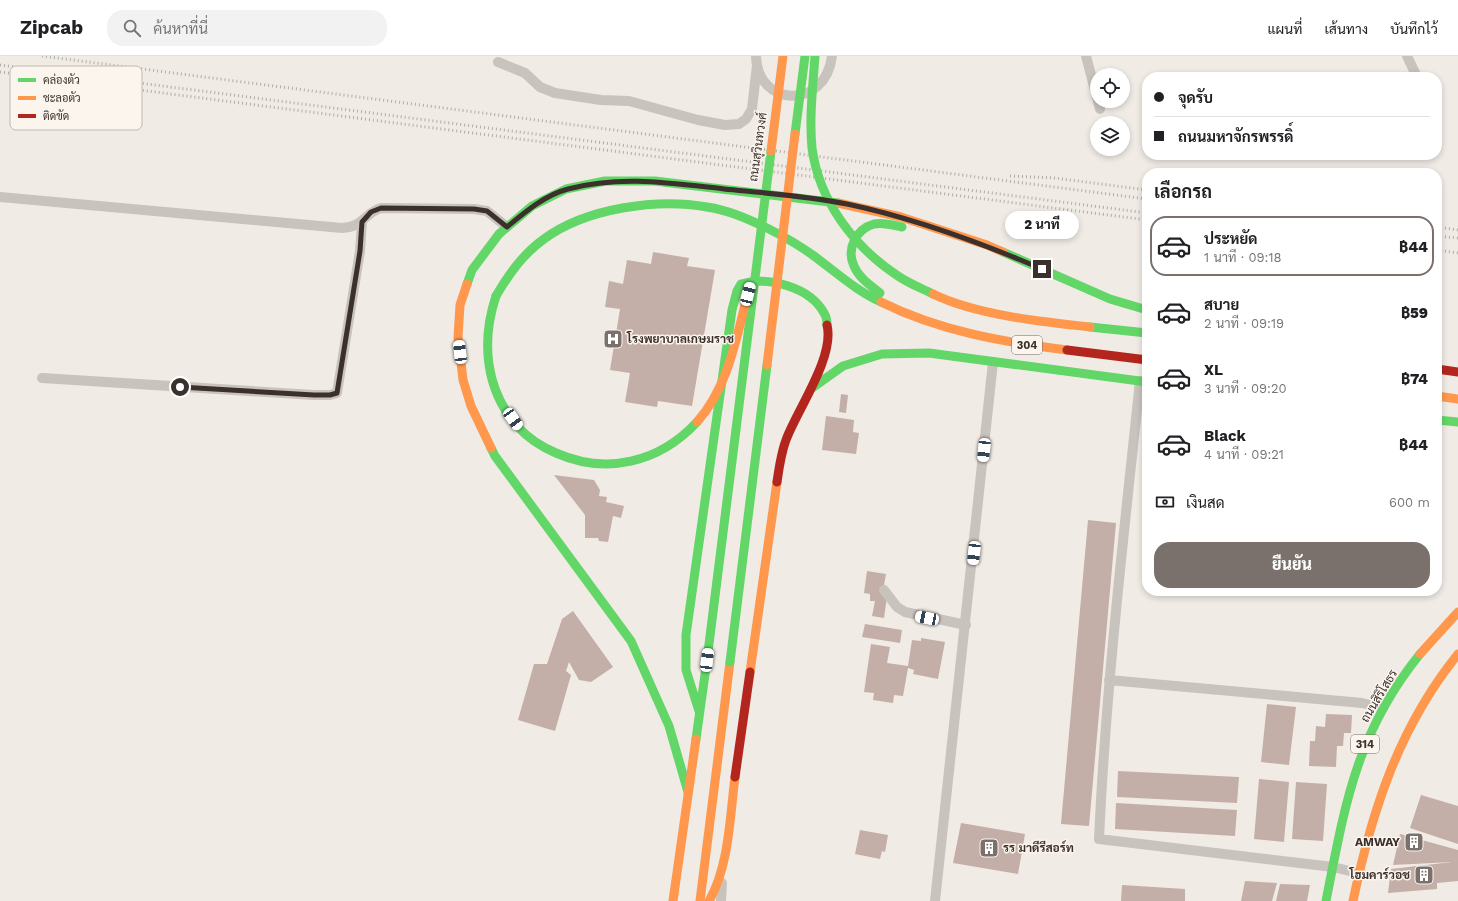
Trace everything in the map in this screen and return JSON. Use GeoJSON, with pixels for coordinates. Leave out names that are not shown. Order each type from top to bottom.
{"type":"FeatureCollection","features":[{"type":"Feature","properties":{"kind":"main road","name":"ถนนสุวินทวงศ์"},"geometry":{"type":"LineString","coordinates":[[755,265],[782,56]]}},
{"type":"Feature","properties":{"kind":"main road"},"geometry":{"type":"LineString","coordinates":[[700,901],[805,56]]}},
{"type":"Feature","properties":{"kind":"main road"},"geometry":{"type":"LineString","coordinates":[[815,56],[810,134],[814,160],[820,183],[832,208],[859,246],[896,274],[920,288],[955,303],[1010,316],[1142,332]]}},
{"type":"Feature","properties":{"kind":"main road"},"geometry":{"type":"LineString","coordinates":[[688,792],[669,726],[652,685],[631,642],[495,456],[471,406],[463,380],[458,337],[460,305],[472,270],[499,234],[532,206],[566,189],[605,181],[655,181],[846,204],[901,217],[987,246],[1110,299],[1142,309]]}},
{"type":"Feature","properties":{"kind":"main road"},"geometry":{"type":"LineString","coordinates":[[755,265],[725,379],[712,402],[698,420],[681,437],[662,451],[644,458],[623,463],[601,465],[556,453],[537,442],[519,428],[498,393],[492,378],[487,332],[496,296],[504,279],[517,262],[539,243],[574,221],[598,213],[629,207],[683,205],[713,208],[745,219],[780,235],[816,257],[860,292],[910,316]]}},
{"type":"Feature","properties":{"kind":"main road"},"geometry":{"type":"LineString","coordinates":[[910,316],[865,281],[855,269],[851,260],[850,250],[858,233],[866,227],[875,224],[885,224],[987,246]]}},
{"type":"Feature","properties":{"kind":"main road"},"geometry":{"type":"LineString","coordinates":[[673,901],[707,660],[755,265]]}},
{"type":"Feature","properties":{"kind":"main road"},"geometry":{"type":"LineString","coordinates":[[699,710],[686,670],[686,635],[732,310],[737,291],[741,284],[757,281],[801,291],[817,303],[827,315],[827,343],[812,388],[786,438],[780,463],[723,864],[716,889],[709,901]]}},
{"type":"Feature","properties":{"kind":"main road","name":"304"},"geometry":{"type":"LineString","coordinates":[[910,316],[941,326],[1017,343],[1142,359]]}},
{"type":"Feature","properties":{"kind":"main road"},"geometry":{"type":"LineString","coordinates":[[812,388],[843,366],[882,354],[929,353],[1142,381]]}},
{"type":"Feature","properties":{"kind":"main road"},"geometry":{"type":"LineString","coordinates":[[1442,370],[1458,372]]}},
{"type":"Feature","properties":{"kind":"main road"},"geometry":{"type":"LineString","coordinates":[[1442,397],[1458,399]]}},
{"type":"Feature","properties":{"kind":"main road"},"geometry":{"type":"LineString","coordinates":[[1442,420],[1458,422]]}},
{"type":"Feature","properties":{"kind":"main road","name":"ถนนสิริโสธร"},"geometry":{"type":"LineString","coordinates":[[1326,901],[1353,778],[1365,743],[1383,708],[1429,643],[1458,612]]}},
{"type":"Feature","properties":{"kind":"main road","name":"314"},"geometry":{"type":"LineString","coordinates":[[1353,901],[1358,873],[1388,772],[1415,717],[1458,654]]}},
{"type":"Feature","properties":{"kind":"street"},"geometry":{"type":"LineString","coordinates":[[756,61],[761,77],[768,87],[779,93],[791,96],[803,95],[814,90],[822,83],[828,73],[832,56]]}},
{"type":"Feature","properties":{"kind":"street"},"geometry":{"type":"LineString","coordinates":[[1086,56],[1090,71]]}},
{"type":"Feature","properties":{"kind":"street"},"geometry":{"type":"LineString","coordinates":[[1407,56],[1415,72]]}},
{"type":"Feature","properties":{"kind":"street"},"geometry":{"type":"LineString","coordinates":[[498,62],[525,73],[540,87],[555,93],[601,100],[629,100],[698,120],[725,125],[739,124],[746,119],[752,109],[756,61]]}},
{"type":"Feature","properties":{"kind":"street"},"geometry":{"type":"LineString","coordinates":[[0,197],[342,228],[362,222],[371,212],[381,208],[474,209],[487,211],[507,227]]}},
{"type":"Feature","properties":{"kind":"street"},"geometry":{"type":"LineString","coordinates":[[42,378],[314,395],[330,395],[337,393],[360,251],[362,222]]}},
{"type":"Feature","properties":{"kind":"street"},"geometry":{"type":"LineString","coordinates":[[935,901],[966,625],[993,362]]}},
{"type":"Feature","properties":{"kind":"street"},"geometry":{"type":"LineString","coordinates":[[1142,398],[1109,680],[1099,839],[1333,867],[1358,873]]}},
{"type":"Feature","properties":{"kind":"street"},"geometry":{"type":"LineString","coordinates":[[884,590],[897,607],[905,612],[966,625]]}},
{"type":"Feature","properties":{"kind":"street"},"geometry":{"type":"LineString","coordinates":[[1109,680],[1362,703],[1383,708]]}},
{"type":"Feature","properties":{"kind":"street"},"geometry":{"type":"LineString","coordinates":[[721,901],[723,864]]}},
{"type":"Feature","properties":{"kind":"building"},"geometry":{"type":"Polygon","coordinates":[[[653,252],[689,258],[687,266],[715,270],[692,406],[658,401],[657,407],[625,402],[630,373],[610,370],[620,309],[605,307],[609,281],[623,284],[627,260],[651,264],[653,252]]]}},
{"type":"Feature","properties":{"kind":"building"},"geometry":{"type":"Polygon","coordinates":[[[841,394],[848,395],[846,413],[839,412],[841,394]]]}},
{"type":"Feature","properties":{"kind":"building"},"geometry":{"type":"Polygon","coordinates":[[[826,416],[854,420],[853,432],[859,433],[856,454],[822,450],[826,416]]]}},
{"type":"Feature","properties":{"kind":"building"},"geometry":{"type":"Polygon","coordinates":[[[554,475],[594,480],[600,490],[599,496],[607,497],[606,502],[624,506],[621,518],[613,516],[608,542],[599,541],[598,538],[585,538],[585,515],[554,475]]]}},
{"type":"Feature","properties":{"kind":"building"},"geometry":{"type":"Polygon","coordinates":[[[1088,520],[1116,523],[1089,826],[1061,824],[1088,520]]]}},
{"type":"Feature","properties":{"kind":"building"},"geometry":{"type":"Polygon","coordinates":[[[867,571],[886,574],[882,596],[887,596],[884,618],[872,616],[875,601],[870,601],[870,594],[864,593],[867,571]]]}},
{"type":"Feature","properties":{"kind":"building"},"geometry":{"type":"Polygon","coordinates":[[[573,611],[613,667],[591,682],[579,680],[569,662],[566,671],[571,675],[555,731],[518,720],[534,664],[547,664],[562,619],[573,611]]]}},
{"type":"Feature","properties":{"kind":"building"},"geometry":{"type":"Polygon","coordinates":[[[865,624],[902,630],[900,643],[862,637],[865,624]]]}},
{"type":"Feature","properties":{"kind":"building"},"geometry":{"type":"Polygon","coordinates":[[[921,638],[945,642],[938,679],[913,674],[914,670],[908,668],[903,696],[894,695],[893,703],[873,700],[874,693],[864,692],[871,644],[890,647],[887,663],[908,666],[912,640],[921,641],[921,638]]]}},
{"type":"Feature","properties":{"kind":"building"},"geometry":{"type":"Polygon","coordinates":[[[1267,704],[1296,707],[1289,765],[1261,762],[1267,704]]]}},
{"type":"Feature","properties":{"kind":"building"},"geometry":{"type":"Polygon","coordinates":[[[1326,714],[1352,715],[1351,733],[1344,733],[1343,746],[1337,746],[1336,767],[1309,766],[1310,741],[1315,741],[1316,726],[1325,727],[1326,714]]]}},
{"type":"Feature","properties":{"kind":"building"},"geometry":{"type":"Polygon","coordinates":[[[1118,771],[1239,777],[1237,803],[1117,797],[1118,771]]]}},
{"type":"Feature","properties":{"kind":"building"},"geometry":{"type":"Polygon","coordinates":[[[1259,779],[1289,782],[1284,842],[1254,839],[1259,779]]]}},
{"type":"Feature","properties":{"kind":"building"},"geometry":{"type":"Polygon","coordinates":[[[1296,782],[1327,784],[1323,841],[1292,839],[1296,782]]]}},
{"type":"Feature","properties":{"kind":"building"},"geometry":{"type":"Polygon","coordinates":[[[1421,795],[1458,806],[1458,844],[1410,828],[1421,795]]]}},
{"type":"Feature","properties":{"kind":"building"},"geometry":{"type":"Polygon","coordinates":[[[1116,803],[1237,810],[1235,836],[1115,829],[1116,803]]]}},
{"type":"Feature","properties":{"kind":"building","name":"รร มาดีรีสอร์ท"},"geometry":{"type":"Polygon","coordinates":[[[961,823],[1025,834],[1018,874],[953,863],[961,823]]]}},
{"type":"Feature","properties":{"kind":"building"},"geometry":{"type":"Polygon","coordinates":[[[860,830],[888,835],[885,852],[882,851],[880,859],[855,854],[860,830]]]}},
{"type":"Feature","properties":{"kind":"building"},"geometry":{"type":"Polygon","coordinates":[[[1400,834],[1458,850],[1458,881],[1437,883],[1437,889],[1388,893],[1391,869],[1452,862],[1393,865],[1400,834]]]}},
{"type":"Feature","properties":{"kind":"building"},"geometry":{"type":"Polygon","coordinates":[[[1245,881],[1277,883],[1272,901],[1241,901],[1245,881]]]}},
{"type":"Feature","properties":{"kind":"building"},"geometry":{"type":"Polygon","coordinates":[[[1280,884],[1310,885],[1307,901],[1276,901],[1280,884]]]}},
{"type":"Feature","properties":{"kind":"building"},"geometry":{"type":"Polygon","coordinates":[[[1122,885],[1185,889],[1185,901],[1121,901],[1122,885]]]}},
{"type":"Feature","properties":{"kind":"railway"},"geometry":{"type":"LineString","coordinates":[[42,56],[119,66]]}},
{"type":"Feature","properties":{"kind":"railway"},"geometry":{"type":"LineString","coordinates":[[0,65],[10,66]]}},
{"type":"Feature","properties":{"kind":"railway"},"geometry":{"type":"LineString","coordinates":[[142,69],[1142,198]]}},
{"type":"Feature","properties":{"kind":"railway"},"geometry":{"type":"LineString","coordinates":[[0,72],[10,73]]}},
{"type":"Feature","properties":{"kind":"railway"},"geometry":{"type":"LineString","coordinates":[[142,83],[1142,212]]}},
{"type":"Feature","properties":{"kind":"railway"},"geometry":{"type":"LineString","coordinates":[[142,90],[1142,219]]}},
{"type":"Feature","properties":{"kind":"railway"},"geometry":{"type":"LineString","coordinates":[[1010,176],[1055,178],[1142,189]]}},
{"type":"Feature","properties":{"kind":"railway"},"geometry":{"type":"LineString","coordinates":[[1442,228],[1458,230]]}},
{"type":"Feature","properties":{"kind":"railway"},"geometry":{"type":"LineString","coordinates":[[1442,236],[1458,238]]}},
{"type":"Feature","properties":{"kind":"railway"},"geometry":{"type":"LineString","coordinates":[[1442,251],[1458,253]]}},
{"type":"Feature","properties":{"kind":"traffic: fast"},"geometry":{"type":"LineString","coordinates":[[795,134],[805,56]]}},
{"type":"Feature","properties":{"kind":"traffic: fast"},"geometry":{"type":"LineString","coordinates":[[815,56],[811,136],[816,168],[822,186],[841,221],[853,237],[867,251],[902,279],[933,294]]}},
{"type":"Feature","properties":{"kind":"traffic: fast"},"geometry":{"type":"LineString","coordinates":[[707,660],[771,151]]}},
{"type":"Feature","properties":{"kind":"traffic: fast"},"geometry":{"type":"LineString","coordinates":[[467,284],[472,270],[499,234],[532,206],[566,189],[605,181],[655,181],[838,203]]}},
{"type":"Feature","properties":{"kind":"traffic: fast"},"geometry":{"type":"LineString","coordinates":[[496,296],[511,272],[529,251],[561,228],[601,213],[622,208],[666,204],[715,208],[738,215],[760,225],[785,237],[803,248],[854,286],[881,302]]}},
{"type":"Feature","properties":{"kind":"traffic: fast"},"geometry":{"type":"LineString","coordinates":[[880,293],[865,281],[854,266],[851,253],[854,240],[862,230],[877,223],[902,227]]}},
{"type":"Feature","properties":{"kind":"traffic: fast"},"geometry":{"type":"LineString","coordinates":[[1003,252],[1110,299],[1142,309]]}},
{"type":"Feature","properties":{"kind":"traffic: fast"},"geometry":{"type":"LineString","coordinates":[[699,711],[686,670],[686,635],[732,310],[737,291],[741,284],[752,282],[775,283],[799,290],[818,304],[825,314],[827,325]]}},
{"type":"Feature","properties":{"kind":"traffic: fast"},"geometry":{"type":"LineString","coordinates":[[496,296],[488,330],[489,364],[493,381],[507,413],[522,431],[540,445],[575,460],[613,464],[649,456],[682,436],[697,422]]}},
{"type":"Feature","properties":{"kind":"traffic: fast"},"geometry":{"type":"LineString","coordinates":[[1090,327],[1142,332]]}},
{"type":"Feature","properties":{"kind":"traffic: fast"},"geometry":{"type":"LineString","coordinates":[[812,388],[843,366],[882,354],[929,353],[1142,381]]}},
{"type":"Feature","properties":{"kind":"traffic: fast"},"geometry":{"type":"LineString","coordinates":[[730,662],[767,365]]}},
{"type":"Feature","properties":{"kind":"traffic: fast"},"geometry":{"type":"LineString","coordinates":[[1442,420],[1458,422]]}},
{"type":"Feature","properties":{"kind":"traffic: fast"},"geometry":{"type":"LineString","coordinates":[[491,448],[495,456],[631,641],[669,726],[688,792]]}},
{"type":"Feature","properties":{"kind":"traffic: fast"},"geometry":{"type":"LineString","coordinates":[[1326,901],[1347,801],[1367,742],[1381,712],[1398,683],[1420,654]]}},
{"type":"Feature","properties":{"kind":"traffic: fast"},"geometry":{"type":"LineString","coordinates":[[696,739],[707,660]]}},
{"type":"Feature","properties":{"kind":"traffic: slow"},"geometry":{"type":"LineString","coordinates":[[771,151],[783,56]]}},
{"type":"Feature","properties":{"kind":"traffic: slow"},"geometry":{"type":"LineString","coordinates":[[767,365],[795,134]]}},
{"type":"Feature","properties":{"kind":"traffic: slow"},"geometry":{"type":"LineString","coordinates":[[838,203],[901,217],[987,245],[1003,252]]}},
{"type":"Feature","properties":{"kind":"traffic: slow"},"geometry":{"type":"LineString","coordinates":[[467,284],[460,305],[458,337],[463,380],[471,406],[491,448]]}},
{"type":"Feature","properties":{"kind":"traffic: slow"},"geometry":{"type":"LineString","coordinates":[[933,294],[950,301],[989,312],[1031,320],[1090,327]]}},
{"type":"Feature","properties":{"kind":"traffic: slow"},"geometry":{"type":"LineString","coordinates":[[697,422],[716,395],[723,380],[734,349],[746,301]]}},
{"type":"Feature","properties":{"kind":"traffic: slow"},"geometry":{"type":"LineString","coordinates":[[881,302],[926,321],[948,328],[995,339],[1067,350]]}},
{"type":"Feature","properties":{"kind":"traffic: slow"},"geometry":{"type":"LineString","coordinates":[[1442,397],[1458,399]]}},
{"type":"Feature","properties":{"kind":"traffic: slow"},"geometry":{"type":"LineString","coordinates":[[750,672],[777,482]]}},
{"type":"Feature","properties":{"kind":"traffic: slow"},"geometry":{"type":"LineString","coordinates":[[1420,654],[1458,612]]}},
{"type":"Feature","properties":{"kind":"traffic: slow"},"geometry":{"type":"LineString","coordinates":[[1353,901],[1369,834],[1390,771],[1419,711],[1437,682],[1458,654]]}},
{"type":"Feature","properties":{"kind":"traffic: slow"},"geometry":{"type":"LineString","coordinates":[[700,901],[730,662]]}},
{"type":"Feature","properties":{"kind":"traffic: slow"},"geometry":{"type":"LineString","coordinates":[[673,901],[696,739]]}},
{"type":"Feature","properties":{"kind":"traffic: slow"},"geometry":{"type":"LineString","coordinates":[[709,901],[716,888],[725,857],[735,777]]}},
{"type":"Feature","properties":{"kind":"traffic: jam"},"geometry":{"type":"LineString","coordinates":[[777,482],[781,455],[786,440],[814,383],[826,352],[828,338],[827,325]]}},
{"type":"Feature","properties":{"kind":"traffic: jam"},"geometry":{"type":"LineString","coordinates":[[1067,350],[1142,359]]}},
{"type":"Feature","properties":{"kind":"traffic: jam"},"geometry":{"type":"LineString","coordinates":[[1442,370],[1458,372]]}},
{"type":"Feature","properties":{"kind":"traffic: jam"},"geometry":{"type":"LineString","coordinates":[[735,777],[750,672]]}},
{"type":"Feature","properties":{"kind":"place","name":"โรงพยาบาลเกษมราช"},"geometry":{"type":"Point","coordinates":[613,339]}},
{"type":"Feature","properties":{"kind":"place","name":"AMWAY"},"geometry":{"type":"Point","coordinates":[1414,842]}},
{"type":"Feature","properties":{"kind":"place","name":"รร มาดีรีสอร์ท"},"geometry":{"type":"Point","coordinates":[989,848]}},
{"type":"Feature","properties":{"kind":"place","name":"โฮมคาร์วอช"},"geometry":{"type":"Point","coordinates":[1424,875]}},
{"type":"Feature","properties":{"kind":"route"},"geometry":{"type":"LineString","coordinates":[[180,387],[314,395],[330,395],[337,393],[339,389],[350,303],[358,267],[362,222],[371,212],[381,208],[474,209],[487,211],[494,215],[507,227],[532,206],[566,189],[605,181],[655,181],[846,204],[901,217],[987,246],[1042,269]]}}]}
